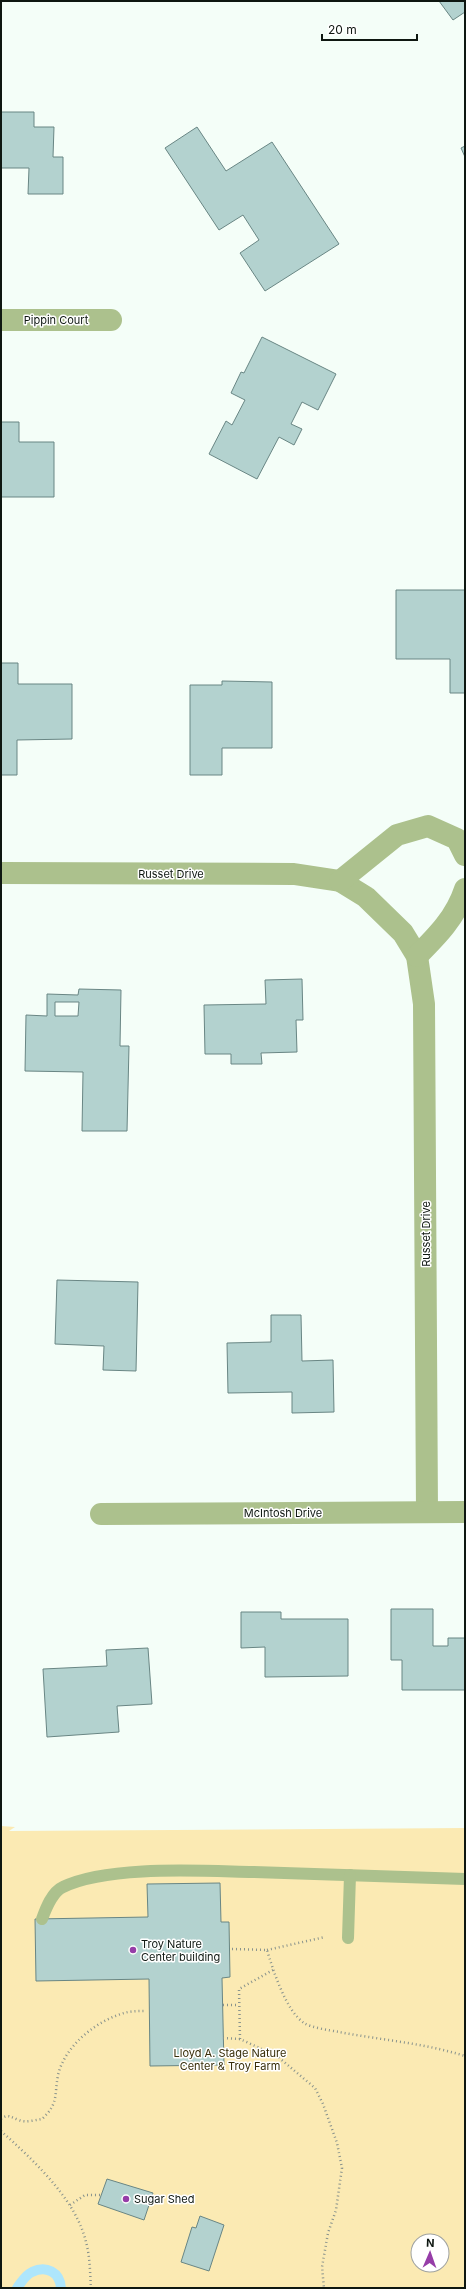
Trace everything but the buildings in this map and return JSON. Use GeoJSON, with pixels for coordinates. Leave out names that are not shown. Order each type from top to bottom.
{"type":"FeatureCollection","features":[{"type":"Feature","properties":{"kind":"street","name":"Pippin Court"},"geometry":{"type":"LineString","coordinates":[[1,320],[111,320]]}},
{"type":"Feature","properties":{"kind":"street"},"geometry":{"type":"LineString","coordinates":[[340,881],[398,835],[428,826],[457,839],[465,855]]}},
{"type":"Feature","properties":{"kind":"street","name":"Russet Drive"},"geometry":{"type":"LineString","coordinates":[[1,873],[294,874],[340,881],[366,897],[403,933],[417,956],[424,1004],[427,1512]]}},
{"type":"Feature","properties":{"kind":"street"},"geometry":{"type":"LineString","coordinates":[[417,956],[444,929],[462,899],[465,889]]}},
{"type":"Feature","properties":{"kind":"street","name":"McIntosh Drive"},"geometry":{"type":"LineString","coordinates":[[101,1514],[465,1512]]}},
{"type":"Feature","properties":{"kind":"lane"},"geometry":{"type":"LineString","coordinates":[[42,1919],[49,1902],[62,1887],[93,1877],[133,1873],[190,1870],[350,1874],[465,1879]]}},
{"type":"Feature","properties":{"kind":"lane"},"geometry":{"type":"LineString","coordinates":[[348,1938],[350,1874]]}},
{"type":"Feature","properties":{"kind":"path"},"geometry":{"type":"LineString","coordinates":[[232,1949],[267,1950],[321,1937],[348,1938]]}},
{"type":"Feature","properties":{"kind":"path"},"geometry":{"type":"LineString","coordinates":[[267,1950],[279,1985],[291,2006],[304,2023],[381,2040],[416,2044],[465,2056]]}},
{"type":"Feature","properties":{"kind":"path"},"geometry":{"type":"LineString","coordinates":[[240,2039],[239,1989],[273,1970]]}},
{"type":"Feature","properties":{"kind":"path"},"geometry":{"type":"LineString","coordinates":[[223,2005],[239,2005]]}},
{"type":"Feature","properties":{"kind":"path"},"geometry":{"type":"LineString","coordinates":[[1,2119],[12,2116],[19,2120],[42,2119],[54,2105],[58,2076],[63,2064],[71,2049],[84,2034],[99,2025],[128,2012],[146,2011]]}},
{"type":"Feature","properties":{"kind":"path"},"geometry":{"type":"LineString","coordinates":[[223,2038],[240,2039],[277,2056],[315,2088],[323,2104],[337,2143],[342,2168],[336,2210],[328,2233],[322,2267],[324,2288]]}},
{"type":"Feature","properties":{"kind":"path"},"geometry":{"type":"LineString","coordinates":[[1,2131],[35,2162],[70,2205],[86,2242],[91,2288]]}},
{"type":"Feature","properties":{"kind":"path"},"geometry":{"type":"LineString","coordinates":[[70,2205],[85,2195],[100,2195]]}},
{"type":"Feature","properties":{"kind":"green space","name":"Lloyd A. Stage Nature Center & Troy Farm"},"geometry":{"type":"Polygon","coordinates":[[[1,1826],[15,1827],[9,1831],[465,1828],[465,2288],[1,2288],[1,1826]]]}},
{"type":"Feature","properties":{"kind":"waterway"},"geometry":{"type":"LineString","coordinates":[[17,2288],[30,2273],[42,2269],[51,2271],[55,2274],[60,2282],[61,2288]]}},
{"type":"Feature","properties":{"kind":"place","name":"Troy Nature Center building"},"geometry":{"type":"Point","coordinates":[133,1950]}},
{"type":"Feature","properties":{"kind":"place","name":"Sugar Shed"},"geometry":{"type":"Point","coordinates":[126,2199]}}]}
